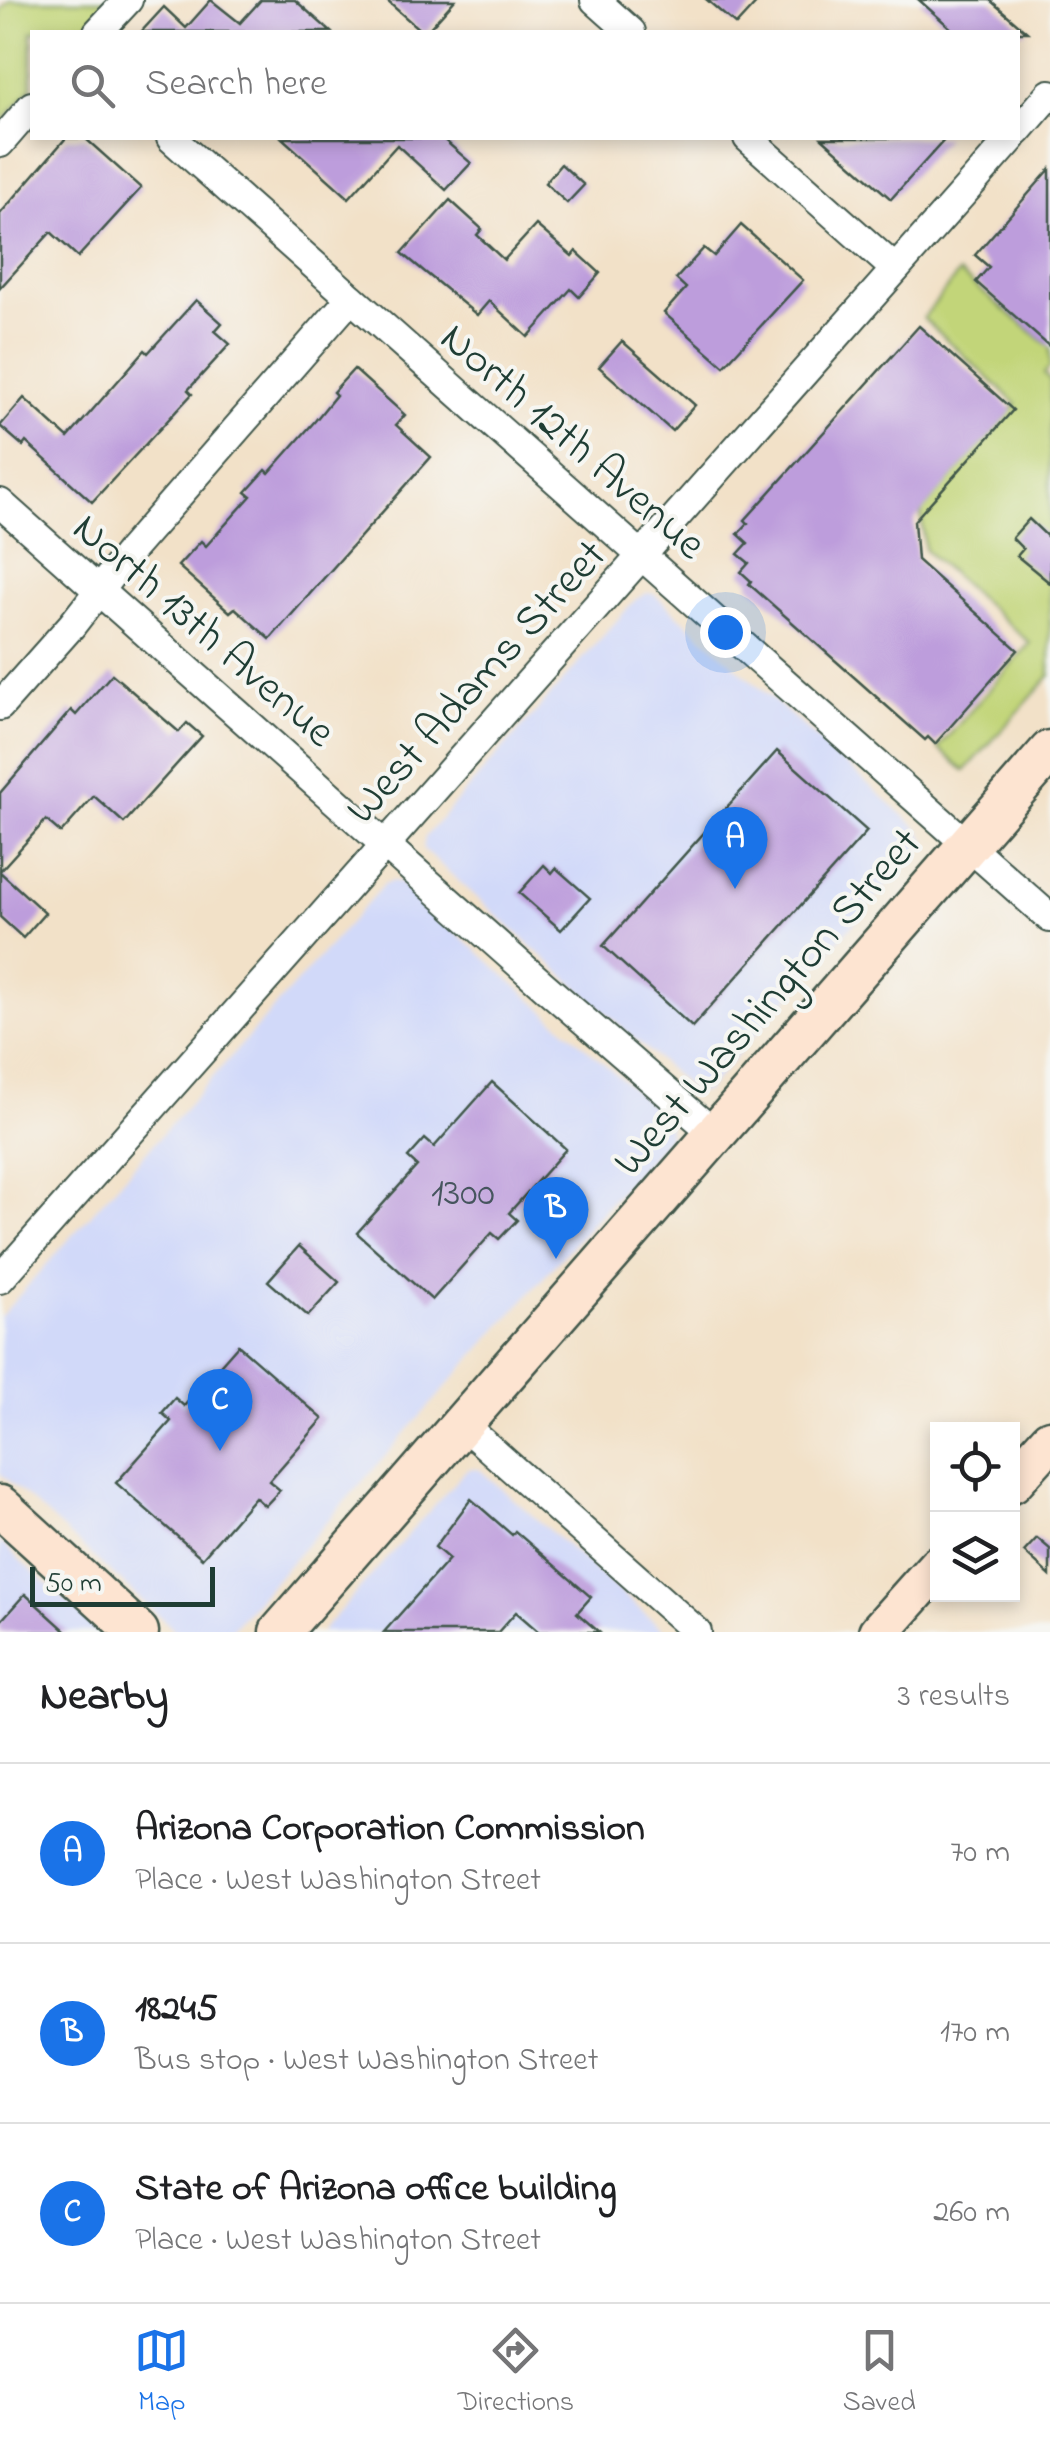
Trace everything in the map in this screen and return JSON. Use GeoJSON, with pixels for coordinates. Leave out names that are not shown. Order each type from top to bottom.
{"type":"FeatureCollection","features":[{"type":"Feature","properties":{"kind":"main road","name":"West Washington Street"},"geometry":{"type":"LineString","coordinates":[[280,1632],[1050,751]]}},
{"type":"Feature","properties":{"kind":"main road"},"geometry":{"type":"LineString","coordinates":[[1020,1473],[1050,1440]]}},
{"type":"Feature","properties":{"kind":"main road"},"geometry":{"type":"LineString","coordinates":[[0,1506],[138,1632]]}},
{"type":"Feature","properties":{"kind":"main road"},"geometry":{"type":"LineString","coordinates":[[879,1632],[930,1575]]}},
{"type":"Feature","properties":{"kind":"street"},"geometry":{"type":"LineString","coordinates":[[100,30],[128,0]]}},
{"type":"Feature","properties":{"kind":"street"},"geometry":{"type":"LineString","coordinates":[[595,0],[629,30]]}},
{"type":"Feature","properties":{"kind":"street"},"geometry":{"type":"LineString","coordinates":[[1020,129],[1050,94]]}},
{"type":"Feature","properties":{"kind":"street"},"geometry":{"type":"LineString","coordinates":[[0,143],[30,108]]}},
{"type":"Feature","properties":{"kind":"street","name":"North 12th Avenue"},"geometry":{"type":"LineString","coordinates":[[173,140],[1050,918]]}},
{"type":"Feature","properties":{"kind":"street"},"geometry":{"type":"LineString","coordinates":[[750,140],[895,268]]}},
{"type":"Feature","properties":{"kind":"street","name":"West Adams Street"},"geometry":{"type":"LineString","coordinates":[[0,1278],[1010,140]]}},
{"type":"Feature","properties":{"kind":"street"},"geometry":{"type":"LineString","coordinates":[[0,706],[128,553],[352,298]]}},
{"type":"Feature","properties":{"kind":"street","name":"North 13th Avenue"},"geometry":{"type":"LineString","coordinates":[[0,503],[715,1134]]}},
{"type":"Feature","properties":{"kind":"street"},"geometry":{"type":"LineString","coordinates":[[462,1424],[697,1632]]}},
{"type":"Feature","properties":{"kind":"shaded area"},"geometry":{"type":"Polygon","coordinates":[[[647,593],[654,594],[920,830],[926,841],[705,1092],[693,1091],[423,849],[425,837],[635,600],[647,593]]]}},
{"type":"Feature","properties":{"kind":"shaded area"},"geometry":{"type":"Polygon","coordinates":[[[399,882],[668,1120],[669,1136],[229,1632],[177,1632],[0,1473],[0,1317],[384,884],[399,882]]]}},
{"type":"Feature","properties":{"kind":"shaded area"},"geometry":{"type":"Polygon","coordinates":[[[479,1469],[666,1632],[321,1632],[465,1471],[479,1469]]]}},
{"type":"Feature","properties":{"kind":"shaded area"},"geometry":{"type":"Polygon","coordinates":[[[0,1542],[101,1632],[0,1632],[0,1542]]]}},
{"type":"Feature","properties":{"kind":"green space"},"geometry":{"type":"Polygon","coordinates":[[[10,0],[110,0],[83,30],[30,30],[30,89],[0,124],[0,11],[10,0]]]}},
{"type":"Feature","properties":{"kind":"green space"},"geometry":{"type":"Polygon","coordinates":[[[959,273],[1050,347],[1050,367],[1044,374],[1050,380],[1050,676],[965,771],[938,748],[1030,643],[925,550],[921,512],[1017,404],[923,318],[959,273]]]}},
{"type":"Feature","properties":{"kind":"building"},"geometry":{"type":"Polygon","coordinates":[[[211,0],[240,23],[261,0],[295,0],[329,30],[143,30],[164,7],[186,28],[211,0]]]}},
{"type":"Feature","properties":{"kind":"building"},"geometry":{"type":"Polygon","coordinates":[[[386,0],[455,0],[428,30],[420,30],[386,0]]]}},
{"type":"Feature","properties":{"kind":"building"},"geometry":{"type":"Polygon","coordinates":[[[707,0],[759,0],[736,25],[707,0]]]}},
{"type":"Feature","properties":{"kind":"building"},"geometry":{"type":"Polygon","coordinates":[[[919,0],[990,0],[1027,32],[1020,30],[953,30],[919,0]]]}},
{"type":"Feature","properties":{"kind":"building"},"geometry":{"type":"Polygon","coordinates":[[[64,140],[87,140],[141,188],[78,257],[51,232],[0,288],[0,214],[64,140]]]}},
{"type":"Feature","properties":{"kind":"building"},"geometry":{"type":"Polygon","coordinates":[[[284,140],[444,140],[471,163],[446,190],[397,145],[349,198],[284,140]]]}},
{"type":"Feature","properties":{"kind":"building"},"geometry":{"type":"Polygon","coordinates":[[[824,140],[944,140],[891,199],[824,140]]]}},
{"type":"Feature","properties":{"kind":"building"},"geometry":{"type":"Polygon","coordinates":[[[561,164],[584,185],[567,203],[545,183],[561,164]]]}},
{"type":"Feature","properties":{"kind":"building"},"geometry":{"type":"Polygon","coordinates":[[[1050,169],[1050,347],[976,282],[989,267],[975,255],[1050,169]]]}},
{"type":"Feature","properties":{"kind":"building"},"geometry":{"type":"Polygon","coordinates":[[[450,200],[482,229],[477,235],[504,260],[536,225],[572,256],[576,251],[600,273],[579,297],[571,289],[528,337],[489,301],[477,315],[402,253],[450,200]]]}},
{"type":"Feature","properties":{"kind":"building"},"geometry":{"type":"Polygon","coordinates":[[[741,225],[803,280],[724,366],[664,313],[686,288],[676,279],[704,248],[714,256],[741,225]]]}},
{"type":"Feature","properties":{"kind":"building"},"geometry":{"type":"Polygon","coordinates":[[[196,300],[222,323],[215,331],[230,344],[188,390],[192,394],[92,502],[26,442],[23,446],[0,426],[24,398],[68,438],[145,350],[148,353],[196,300]]]}},
{"type":"Feature","properties":{"kind":"building"},"geometry":{"type":"Polygon","coordinates":[[[919,326],[1013,410],[914,521],[917,560],[1018,650],[935,744],[928,737],[925,740],[749,584],[751,581],[741,572],[749,563],[738,554],[748,543],[738,534],[748,523],[745,520],[919,326]]]}},
{"type":"Feature","properties":{"kind":"building"},"geometry":{"type":"Polygon","coordinates":[[[622,341],[695,405],[672,431],[599,367],[622,341]]]}},
{"type":"Feature","properties":{"kind":"building"},"geometry":{"type":"Polygon","coordinates":[[[354,369],[405,415],[396,425],[431,457],[270,639],[235,608],[230,612],[178,566],[201,541],[206,546],[251,496],[246,492],[266,470],[269,473],[315,421],[354,369]]]}},
{"type":"Feature","properties":{"kind":"building"},"geometry":{"type":"Polygon","coordinates":[[[1029,519],[1050,539],[1050,583],[1017,556],[1023,549],[1012,538],[1029,519]]]}},
{"type":"Feature","properties":{"kind":"building"},"geometry":{"type":"Polygon","coordinates":[[[112,674],[179,732],[187,723],[202,736],[124,823],[94,796],[61,833],[46,820],[0,871],[0,793],[71,710],[76,715],[112,674]]]}},
{"type":"Feature","properties":{"kind":"building"},"geometry":{"type":"Polygon","coordinates":[[[777,751],[867,831],[692,1027],[603,946],[777,751]]]}},
{"type":"Feature","properties":{"kind":"building"},"geometry":{"type":"Polygon","coordinates":[[[544,865],[552,873],[556,868],[590,898],[561,930],[519,893],[544,865]]]}},
{"type":"Feature","properties":{"kind":"building"},"geometry":{"type":"Polygon","coordinates":[[[0,872],[45,913],[23,938],[0,917],[0,872]]]}},
{"type":"Feature","properties":{"kind":"building"},"geometry":{"type":"Polygon","coordinates":[[[492,1082],[566,1149],[509,1213],[517,1220],[499,1239],[492,1233],[432,1300],[357,1233],[417,1166],[408,1158],[425,1139],[434,1147],[492,1082]]]}},
{"type":"Feature","properties":{"kind":"building"},"geometry":{"type":"Polygon","coordinates":[[[299,1246],[339,1282],[308,1316],[268,1281],[299,1246]]]}},
{"type":"Feature","properties":{"kind":"building"},"geometry":{"type":"Polygon","coordinates":[[[238,1345],[323,1419],[269,1481],[280,1490],[265,1506],[255,1497],[202,1558],[116,1483],[171,1421],[162,1413],[175,1398],[184,1406],[238,1345]]]}},
{"type":"Feature","properties":{"kind":"building"},"geometry":{"type":"Polygon","coordinates":[[[471,1499],[512,1535],[515,1531],[591,1597],[577,1613],[599,1632],[539,1632],[516,1612],[498,1632],[384,1632],[449,1559],[435,1547],[471,1499]]]}},
{"type":"Feature","properties":{"kind":"building"},"geometry":{"type":"Polygon","coordinates":[[[1037,1538],[1050,1549],[1050,1576],[1024,1552],[1037,1538]]]}},
{"type":"Feature","properties":{"kind":"building"},"geometry":{"type":"Polygon","coordinates":[[[25,1594],[67,1632],[0,1632],[0,1622],[25,1594]]]}},
{"type":"Feature","properties":{"kind":"place","name":"Arizona Corporation Commission"},"geometry":{"type":"Point","coordinates":[735,889]}},
{"type":"Feature","properties":{"kind":"place","name":"18245"},"geometry":{"type":"Point","coordinates":[556,1259]}},
{"type":"Feature","properties":{"kind":"place","name":"State of Arizona office building"},"geometry":{"type":"Point","coordinates":[220,1451]}}]}
